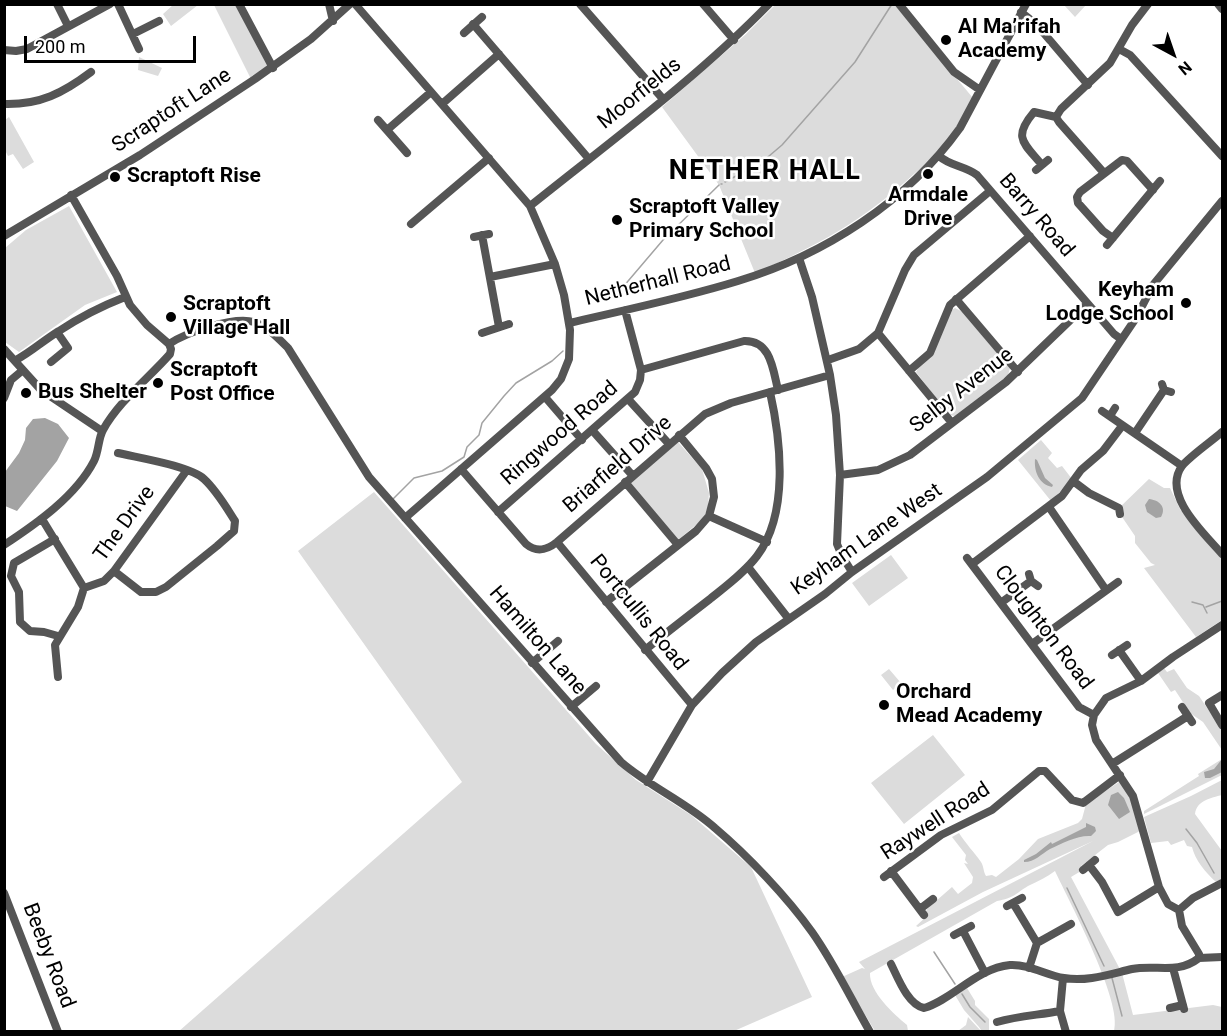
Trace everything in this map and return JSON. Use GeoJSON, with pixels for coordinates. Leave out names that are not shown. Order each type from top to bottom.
{"type":"FeatureCollection","features":[{"type":"Feature","properties":{"kind":"street"},"geometry":{"type":"LineString","coordinates":[[57,4],[68,26]]}},
{"type":"Feature","properties":{"kind":"street"},"geometry":{"type":"LineString","coordinates":[[4,50],[27,49],[110,4]]}},
{"type":"Feature","properties":{"kind":"street"},"geometry":{"type":"LineString","coordinates":[[117,4],[139,49]]}},
{"type":"Feature","properties":{"kind":"street"},"geometry":{"type":"LineString","coordinates":[[239,4],[273,68]]}},
{"type":"Feature","properties":{"kind":"street"},"geometry":{"type":"LineString","coordinates":[[328,4],[333,21]]}},
{"type":"Feature","properties":{"kind":"street"},"geometry":{"type":"LineString","coordinates":[[352,4],[530,206],[555,264],[569,323],[571,345],[567,366],[557,385],[405,518]]}},
{"type":"Feature","properties":{"kind":"street","name":"Scraptoft Lane"},"geometry":{"type":"LineString","coordinates":[[4,236],[140,155],[273,68],[352,4]]}},
{"type":"Feature","properties":{"kind":"street"},"geometry":{"type":"LineString","coordinates":[[580,4],[663,99]]}},
{"type":"Feature","properties":{"kind":"street"},"geometry":{"type":"LineString","coordinates":[[703,4],[734,40]]}},
{"type":"Feature","properties":{"kind":"street","name":"Moorfields"},"geometry":{"type":"LineString","coordinates":[[530,206],[734,40],[769,4]]}},
{"type":"Feature","properties":{"kind":"street"},"geometry":{"type":"LineString","coordinates":[[899,4],[954,72],[980,90]]}},
{"type":"Feature","properties":{"kind":"street","name":"Netherhall Road"},"geometry":{"type":"LineString","coordinates":[[569,323],[738,281],[799,258],[867,218],[921,174],[939,156],[960,128],[1026,4]]}},
{"type":"Feature","properties":{"kind":"street"},"geometry":{"type":"LineString","coordinates":[[1056,117],[1061,109],[1110,63],[1148,4]]}},
{"type":"Feature","properties":{"kind":"street"},"geometry":{"type":"LineString","coordinates":[[1218,4],[1222,9]]}},
{"type":"Feature","properties":{"kind":"street"},"geometry":{"type":"LineString","coordinates":[[1021,12],[1036,24],[1088,85]]}},
{"type":"Feature","properties":{"kind":"street"},"geometry":{"type":"LineString","coordinates":[[464,33],[482,17]]}},
{"type":"Feature","properties":{"kind":"street"},"geometry":{"type":"LineString","coordinates":[[133,34],[159,21]]}},
{"type":"Feature","properties":{"kind":"street"},"geometry":{"type":"LineString","coordinates":[[473,24],[588,159]]}},
{"type":"Feature","properties":{"kind":"street"},"geometry":{"type":"LineString","coordinates":[[1119,49],[1130,55],[1222,156]]}},
{"type":"Feature","properties":{"kind":"street"},"geometry":{"type":"LineString","coordinates":[[442,104],[499,54]]}},
{"type":"Feature","properties":{"kind":"street"},"geometry":{"type":"LineString","coordinates":[[4,104],[26,104],[67,90],[91,72]]}},
{"type":"Feature","properties":{"kind":"street"},"geometry":{"type":"LineString","coordinates":[[387,130],[431,92]]}},
{"type":"Feature","properties":{"kind":"street"},"geometry":{"type":"LineString","coordinates":[[1042,165],[1022,140],[1021,134],[1035,112],[1056,117],[1104,173]]}},
{"type":"Feature","properties":{"kind":"street"},"geometry":{"type":"LineString","coordinates":[[378,120],[407,153]]}},
{"type":"Feature","properties":{"kind":"street","name":"Barry Road"},"geometry":{"type":"LineString","coordinates":[[939,156],[950,165],[974,173],[1087,304],[1121,339]]}},
{"type":"Feature","properties":{"kind":"street"},"geometry":{"type":"LineString","coordinates":[[411,224],[489,158]]}},
{"type":"Feature","properties":{"kind":"street"},"geometry":{"type":"LineString","coordinates":[[1153,190],[1125,160],[1118,161],[1080,192],[1077,200],[1110,241],[1153,190],[1160,181]]}},
{"type":"Feature","properties":{"kind":"street"},"geometry":{"type":"LineString","coordinates":[[828,360],[852,353],[866,345],[879,333],[905,270],[914,255],[990,191]]}},
{"type":"Feature","properties":{"kind":"street"},"geometry":{"type":"LineString","coordinates":[[4,545],[42,519],[59,504],[93,462],[99,449],[102,431],[122,405],[170,354],[171,349],[169,344],[147,325],[125,297],[117,276],[71,195]]}},
{"type":"Feature","properties":{"kind":"street","name":"Keyham Lane West"},"geometry":{"type":"LineString","coordinates":[[647,782],[692,705],[749,648],[987,477],[1082,398],[1153,285],[1222,201]]}},
{"type":"Feature","properties":{"kind":"street"},"geometry":{"type":"LineString","coordinates":[[482,235],[499,327]]}},
{"type":"Feature","properties":{"kind":"street"},"geometry":{"type":"LineString","coordinates":[[909,371],[930,353],[946,312],[956,299],[1030,236]]}},
{"type":"Feature","properties":{"kind":"street"},"geometry":{"type":"LineString","coordinates":[[799,258],[812,297],[828,360],[836,415],[840,475],[837,544],[852,572]]}},
{"type":"Feature","properties":{"kind":"street"},"geometry":{"type":"LineString","coordinates":[[489,277],[555,264]]}},
{"type":"Feature","properties":{"kind":"street"},"geometry":{"type":"LineString","coordinates":[[16,360],[99,307],[125,297]]}},
{"type":"Feature","properties":{"kind":"street"},"geometry":{"type":"LineString","coordinates":[[956,299],[1018,372]]}},
{"type":"Feature","properties":{"kind":"street","name":"Selby Avenue"},"geometry":{"type":"LineString","coordinates":[[840,475],[868,472],[894,464],[910,455],[1018,372],[1087,304]]}},
{"type":"Feature","properties":{"kind":"street","name":"Ringwood Road"},"geometry":{"type":"LineString","coordinates":[[498,512],[628,399],[639,385],[641,370],[625,310]]}},
{"type":"Feature","properties":{"kind":"street","name":"Hamilton Lane"},"geometry":{"type":"LineString","coordinates":[[169,344],[194,332],[237,321],[255,322],[273,333],[288,348],[369,477],[571,707],[621,762],[647,782],[687,806],[715,828],[800,917],[813,933],[870,1032]]}},
{"type":"Feature","properties":{"kind":"street"},"geometry":{"type":"LineString","coordinates":[[482,333],[509,324]]}},
{"type":"Feature","properties":{"kind":"street"},"geometry":{"type":"LineString","coordinates":[[51,362],[68,348],[57,332]]}},
{"type":"Feature","properties":{"kind":"street"},"geometry":{"type":"LineString","coordinates":[[879,333],[952,423]]}},
{"type":"Feature","properties":{"kind":"street"},"geometry":{"type":"LineString","coordinates":[[641,370],[744,341],[753,341],[761,345],[768,353],[774,391],[779,495],[775,521],[767,542],[748,567],[645,650]]}},
{"type":"Feature","properties":{"kind":"street"},"geometry":{"type":"LineString","coordinates":[[4,349],[41,390],[102,431]]}},
{"type":"Feature","properties":{"kind":"street"},"geometry":{"type":"LineString","coordinates":[[4,398],[11,380],[23,370]]}},
{"type":"Feature","properties":{"kind":"street","name":"Briarfield Drive"},"geometry":{"type":"LineString","coordinates":[[461,469],[531,548],[544,550],[557,542],[697,420],[714,410],[830,375]]}},
{"type":"Feature","properties":{"kind":"street"},"geometry":{"type":"LineString","coordinates":[[1135,433],[1166,389]]}},
{"type":"Feature","properties":{"kind":"street"},"geometry":{"type":"LineString","coordinates":[[544,397],[582,440]]}},
{"type":"Feature","properties":{"kind":"street"},"geometry":{"type":"LineString","coordinates":[[628,399],[669,444]]}},
{"type":"Feature","properties":{"kind":"street"},"geometry":{"type":"LineString","coordinates":[[1110,416],[1115,408]]}},
{"type":"Feature","properties":{"kind":"street"},"geometry":{"type":"LineString","coordinates":[[1102,411],[1182,466]]}},
{"type":"Feature","properties":{"kind":"street"},"geometry":{"type":"LineString","coordinates":[[1106,590],[1049,507],[1062,496],[1081,470],[1112,441],[1122,426]]}},
{"type":"Feature","properties":{"kind":"street"},"geometry":{"type":"LineString","coordinates":[[592,430],[633,476]]}},
{"type":"Feature","properties":{"kind":"street"},"geometry":{"type":"LineString","coordinates":[[1222,432],[1182,466],[1176,493],[1180,503],[1222,554]]}},
{"type":"Feature","properties":{"kind":"street"},"geometry":{"type":"LineString","coordinates":[[606,602],[700,528],[709,516],[714,497],[712,479],[706,468],[679,435]]}},
{"type":"Feature","properties":{"kind":"street"},"geometry":{"type":"LineString","coordinates":[[114,571],[141,592],[156,592],[188,570],[234,531],[235,521],[222,500],[203,477],[187,470],[118,453]]}},
{"type":"Feature","properties":{"kind":"street","name":"The Drive"},"geometry":{"type":"LineString","coordinates":[[84,588],[104,581],[114,571],[187,470]]}},
{"type":"Feature","properties":{"kind":"street"},"geometry":{"type":"LineString","coordinates":[[1073,481],[1089,493],[1122,508]]}},
{"type":"Feature","properties":{"kind":"street"},"geometry":{"type":"LineString","coordinates":[[625,482],[678,545]]}},
{"type":"Feature","properties":{"kind":"street","name":"Cloughton Road"},"geometry":{"type":"LineString","coordinates":[[1049,507],[970,561],[1079,707],[1094,715]]}},
{"type":"Feature","properties":{"kind":"street"},"geometry":{"type":"LineString","coordinates":[[709,516],[767,542]]}},
{"type":"Feature","properties":{"kind":"street"},"geometry":{"type":"LineString","coordinates":[[42,519],[84,588],[78,607],[58,636],[55,645],[58,677]]}},
{"type":"Feature","properties":{"kind":"street"},"geometry":{"type":"LineString","coordinates":[[55,539],[14,563],[11,576],[20,592],[20,622],[30,631],[58,636]]}},
{"type":"Feature","properties":{"kind":"street","name":"Portcullis Road"},"geometry":{"type":"LineString","coordinates":[[557,542],[692,705]]}},
{"type":"Feature","properties":{"kind":"street"},"geometry":{"type":"LineString","coordinates":[[748,567],[788,618]]}},
{"type":"Feature","properties":{"kind":"street"},"geometry":{"type":"LineString","coordinates":[[1002,602],[1033,580]]}},
{"type":"Feature","properties":{"kind":"street"},"geometry":{"type":"LineString","coordinates":[[1032,644],[1118,582]]}},
{"type":"Feature","properties":{"kind":"street"},"geometry":{"type":"LineString","coordinates":[[1179,910],[1168,904],[1159,887],[1133,796],[1096,740],[1092,726],[1094,715],[1106,698],[1141,681],[1222,625]]}},
{"type":"Feature","properties":{"kind":"street"},"geometry":{"type":"LineString","coordinates":[[532,663],[558,641]]}},
{"type":"Feature","properties":{"kind":"street"},"geometry":{"type":"LineString","coordinates":[[1127,645],[1116,653],[1141,681]]}},
{"type":"Feature","properties":{"kind":"street"},"geometry":{"type":"LineString","coordinates":[[571,707],[596,686]]}},
{"type":"Feature","properties":{"kind":"street"},"geometry":{"type":"LineString","coordinates":[[1222,695],[1207,700],[1222,725]]}},
{"type":"Feature","properties":{"kind":"street"},"geometry":{"type":"LineString","coordinates":[[1112,764],[1190,719],[1182,707]]}},
{"type":"Feature","properties":{"kind":"street","name":"Raywell Road"},"geometry":{"type":"LineString","coordinates":[[933,899],[922,912],[887,874],[941,835],[992,810],[1039,771],[1045,771],[1072,801],[1076,802],[1086,801],[1120,775]]}},
{"type":"Feature","properties":{"kind":"street"},"geometry":{"type":"LineString","coordinates":[[1089,865],[1102,882],[1122,920]]}},
{"type":"Feature","properties":{"kind":"street"},"geometry":{"type":"LineString","coordinates":[[1179,910],[1192,898],[1222,884]]}},
{"type":"Feature","properties":{"kind":"street"},"geometry":{"type":"LineString","coordinates":[[1118,912],[1159,887]]}},
{"type":"Feature","properties":{"kind":"street","name":"Beeby Road"},"geometry":{"type":"LineString","coordinates":[[4,893],[58,1032]]}},
{"type":"Feature","properties":{"kind":"street"},"geometry":{"type":"LineString","coordinates":[[1022,898],[1010,905],[1037,943]]}},
{"type":"Feature","properties":{"kind":"street"},"geometry":{"type":"LineString","coordinates":[[1179,910],[1182,926],[1199,954],[1199,958]]}},
{"type":"Feature","properties":{"kind":"street"},"geometry":{"type":"LineString","coordinates":[[1029,968],[1037,943],[1071,923]]}},
{"type":"Feature","properties":{"kind":"street"},"geometry":{"type":"LineString","coordinates":[[954,935],[971,926]]}},
{"type":"Feature","properties":{"kind":"street"},"geometry":{"type":"LineString","coordinates":[[963,931],[985,973]]}},
{"type":"Feature","properties":{"kind":"street"},"geometry":{"type":"LineString","coordinates":[[891,964],[917,1006],[924,1008],[985,973],[1008,965],[1029,968],[1063,978],[1088,978],[1134,968],[1173,968],[1186,965],[1199,958],[1222,957]]}},
{"type":"Feature","properties":{"kind":"street"},"geometry":{"type":"LineString","coordinates":[[895,973],[903,968]]}},
{"type":"Feature","properties":{"kind":"street"},"geometry":{"type":"LineString","coordinates":[[1170,1008],[1183,1007],[1173,968]]}},
{"type":"Feature","properties":{"kind":"street"},"geometry":{"type":"LineString","coordinates":[[1063,978],[1060,1011],[1066,1032]]}},
{"type":"Feature","properties":{"kind":"street"},"geometry":{"type":"LineString","coordinates":[[995,1023],[1024,1015],[1042,1015],[1060,1011]]}},
{"type":"Feature","properties":{"kind":"shaded area"},"geometry":{"type":"Polygon","coordinates":[[[174,4],[198,5],[171,26],[163,14],[174,4]]]}},
{"type":"Feature","properties":{"kind":"shaded area"},"geometry":{"type":"Polygon","coordinates":[[[776,4],[895,5],[973,98],[938,152],[877,205],[839,231],[755,273],[719,185],[662,107],[745,35],[776,4]]]}},
{"type":"Feature","properties":{"kind":"shaded area"},"geometry":{"type":"Polygon","coordinates":[[[214,5],[238,5],[273,67],[253,83],[214,5]]]}},
{"type":"Feature","properties":{"kind":"shaded area"},"geometry":{"type":"Polygon","coordinates":[[[1064,5],[1086,5],[1075,17],[1064,5]]]}},
{"type":"Feature","properties":{"kind":"shaded area"},"geometry":{"type":"Polygon","coordinates":[[[139,57],[162,68],[158,76],[138,70],[139,57]]]}},
{"type":"Feature","properties":{"kind":"shaded area"},"geometry":{"type":"Polygon","coordinates":[[[9,117],[34,162],[23,169],[13,154],[8,156],[5,150],[5,120],[9,117]]]}},
{"type":"Feature","properties":{"kind":"shaded area"},"geometry":{"type":"Polygon","coordinates":[[[69,206],[117,292],[85,305],[19,352],[5,342],[5,248],[26,230],[69,206]]]}},
{"type":"Feature","properties":{"kind":"shaded area"},"geometry":{"type":"Polygon","coordinates":[[[955,308],[961,311],[1010,368],[1008,375],[955,416],[949,415],[916,372],[955,308]]]}},
{"type":"Feature","properties":{"kind":"shaded area"},"geometry":{"type":"Polygon","coordinates":[[[45,418],[58,424],[69,438],[57,461],[17,511],[5,506],[5,472],[19,453],[25,440],[26,428],[33,419],[45,418]]]}},
{"type":"Feature","properties":{"kind":"shaded area"},"geometry":{"type":"Polygon","coordinates":[[[1041,440],[1052,453],[1048,458],[1057,468],[1062,466],[1072,479],[1051,501],[1018,460],[1041,440]]]}},
{"type":"Feature","properties":{"kind":"shaded area"},"geometry":{"type":"Polygon","coordinates":[[[678,442],[702,469],[709,493],[704,518],[678,540],[630,483],[678,442]]]}},
{"type":"Feature","properties":{"kind":"shaded area"},"geometry":{"type":"Polygon","coordinates":[[[1035,459],[1045,478],[1053,485],[1052,487],[1038,477],[1035,459]]]}},
{"type":"Feature","properties":{"kind":"shaded area"},"geometry":{"type":"Polygon","coordinates":[[[1149,479],[1164,488],[1170,488],[1181,511],[1185,509],[1219,556],[1222,554],[1222,620],[1196,637],[1144,568],[1155,565],[1135,543],[1135,536],[1120,514],[1119,508],[1149,479]]]}},
{"type":"Feature","properties":{"kind":"shaded area"},"geometry":{"type":"Polygon","coordinates":[[[374,492],[596,744],[636,780],[691,815],[751,867],[812,997],[734,1031],[178,1032],[462,782],[298,551],[374,492]]]}},
{"type":"Feature","properties":{"kind":"shaded area"},"geometry":{"type":"Polygon","coordinates":[[[1149,499],[1161,505],[1163,513],[1161,517],[1156,518],[1147,512],[1145,505],[1149,499]]]}},
{"type":"Feature","properties":{"kind":"shaded area"},"geometry":{"type":"Polygon","coordinates":[[[891,555],[908,578],[869,606],[852,583],[891,555]]]}},
{"type":"Feature","properties":{"kind":"shaded area"},"geometry":{"type":"Polygon","coordinates":[[[1164,668],[1167,672],[1174,669],[1187,688],[1199,696],[1222,730],[1222,750],[1203,722],[1190,713],[1175,690],[1171,692],[1158,673],[1164,668]]]}},
{"type":"Feature","properties":{"kind":"shaded area"},"geometry":{"type":"Polygon","coordinates":[[[889,669],[901,683],[893,690],[881,675],[889,669]]]}},
{"type":"Feature","properties":{"kind":"shaded area"},"geometry":{"type":"Polygon","coordinates":[[[933,735],[965,775],[904,824],[871,783],[933,735]]]}},
{"type":"Feature","properties":{"kind":"shaded area"},"geometry":{"type":"Polygon","coordinates":[[[1222,759],[1222,775],[1144,814],[1144,811],[1222,759]]]}},
{"type":"Feature","properties":{"kind":"shaded area"},"geometry":{"type":"Polygon","coordinates":[[[1222,759],[1222,772],[1205,778],[1204,772],[1214,769],[1222,759]]]}},
{"type":"Feature","properties":{"kind":"shaded area"},"geometry":{"type":"Polygon","coordinates":[[[1222,780],[1222,795],[1202,803],[1196,809],[1195,814],[1222,851],[1222,879],[1216,882],[1201,866],[1192,847],[1187,846],[1184,840],[1171,845],[1168,841],[1151,843],[1144,817],[1222,780]]]}},
{"type":"Feature","properties":{"kind":"shaded area"},"geometry":{"type":"Polygon","coordinates":[[[1119,782],[1127,791],[1144,829],[1108,845],[1081,866],[1081,871],[1071,877],[1122,973],[1133,1015],[1213,1005],[1222,1007],[1222,1031],[1114,1031],[1115,1017],[1103,976],[1055,871],[870,973],[878,995],[889,1009],[907,1025],[908,1031],[875,1031],[842,977],[862,968],[865,969],[859,962],[1093,841],[983,892],[918,927],[916,926],[927,916],[928,908],[952,887],[958,894],[972,883],[973,877],[964,863],[968,864],[965,860],[966,855],[952,837],[959,833],[981,862],[986,876],[996,877],[1019,859],[1038,839],[1078,823],[1082,819],[1086,804],[1119,782]]]}},
{"type":"Feature","properties":{"kind":"shaded area"},"geometry":{"type":"Polygon","coordinates":[[[1118,792],[1124,798],[1130,812],[1119,819],[1108,805],[1111,795],[1118,792]]]}},
{"type":"Feature","properties":{"kind":"shaded area"},"geometry":{"type":"Polygon","coordinates":[[[1086,823],[1095,827],[1096,831],[1091,836],[1070,840],[1035,859],[1024,862],[1051,842],[1052,844],[1086,827],[1086,823]]]}},
{"type":"Feature","properties":{"kind":"shaded area"},"geometry":{"type":"Polygon","coordinates":[[[967,988],[975,1005],[989,1019],[989,1030],[981,1030],[955,995],[967,988]]]}},
{"type":"Feature","properties":{"kind":"shaded area"},"geometry":{"type":"Polygon","coordinates":[[[968,1017],[981,1031],[958,1031],[966,1025],[968,1017]]]}},
{"type":"Feature","properties":{"kind":"waterway"},"geometry":{"type":"LineString","coordinates":[[725,182],[762,162],[782,145],[855,62],[892,4]]}},
{"type":"Feature","properties":{"kind":"waterway"},"geometry":{"type":"LineString","coordinates":[[623,287],[663,240],[719,185]]}},
{"type":"Feature","properties":{"kind":"waterway"},"geometry":{"type":"LineString","coordinates":[[393,499],[414,478],[442,471],[464,457],[467,447],[479,435],[482,423],[516,383],[552,361],[563,351]]}},
{"type":"Feature","properties":{"kind":"waterway"},"geometry":{"type":"LineString","coordinates":[[1206,607],[1222,601]]}},
{"type":"Feature","properties":{"kind":"waterway"},"geometry":{"type":"LineString","coordinates":[[1192,602],[1203,605],[1207,613]]}},
{"type":"Feature","properties":{"kind":"waterway"},"geometry":{"type":"LineString","coordinates":[[1186,829],[1214,873]]}},
{"type":"Feature","properties":{"kind":"waterway"},"geometry":{"type":"LineString","coordinates":[[1067,888],[1104,966]]}},
{"type":"Feature","properties":{"kind":"waterway"},"geometry":{"type":"LineString","coordinates":[[934,952],[955,984]]}},
{"type":"Feature","properties":{"kind":"waterway"},"geometry":{"type":"LineString","coordinates":[[1112,978],[1122,1016]]}},
{"type":"Feature","properties":{"kind":"waterway"},"geometry":{"type":"LineString","coordinates":[[962,994],[970,1007],[985,1022]]}},
{"type":"Feature","properties":{"kind":"place","name":"Al Ma’rifah Academy"},"geometry":{"type":"Point","coordinates":[946,40]}},
{"type":"Feature","properties":{"kind":"place","name":"Armdale Drive"},"geometry":{"type":"Point","coordinates":[928,174]}},
{"type":"Feature","properties":{"kind":"place","name":"Scraptoft Rise"},"geometry":{"type":"Point","coordinates":[115,177]}},
{"type":"Feature","properties":{"kind":"place","name":"Scraptoft Valley Primary School"},"geometry":{"type":"Point","coordinates":[617,220]}},
{"type":"Feature","properties":{"kind":"place","name":"Keyham Lodge School"},"geometry":{"type":"Point","coordinates":[1186,303]}},
{"type":"Feature","properties":{"kind":"place","name":"Scraptoft Village Hall"},"geometry":{"type":"Point","coordinates":[171,317]}},
{"type":"Feature","properties":{"kind":"place","name":"Scraptoft Post Office"},"geometry":{"type":"Point","coordinates":[158,383]}},
{"type":"Feature","properties":{"kind":"place","name":"Bus Shelter"},"geometry":{"type":"Point","coordinates":[26,393]}},
{"type":"Feature","properties":{"kind":"place","name":"Orchard Mead Academy"},"geometry":{"type":"Point","coordinates":[884,705]}},
{"type":"Feature","properties":{"kind":"district","name":"NETHER HALL"},"geometry":{"type":"Point","coordinates":[765,172]}}]}
